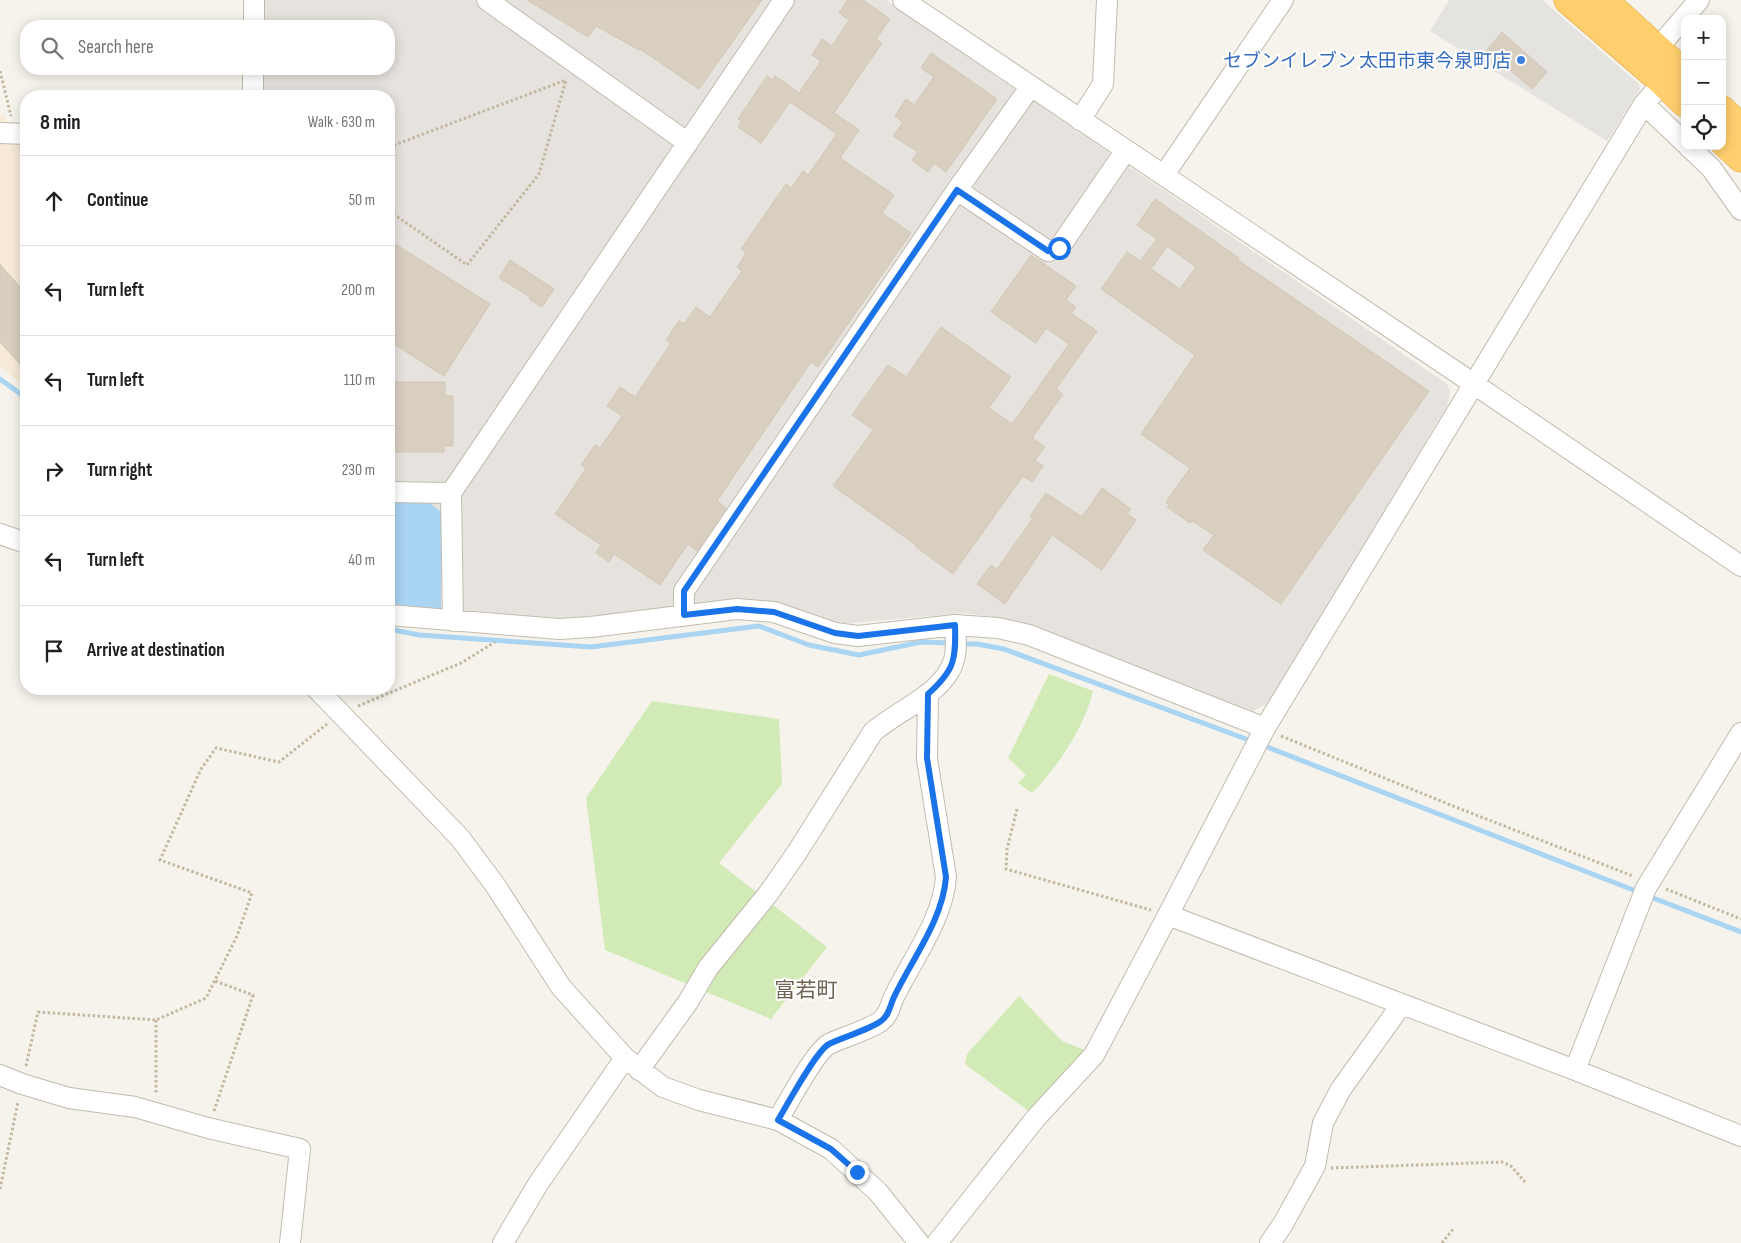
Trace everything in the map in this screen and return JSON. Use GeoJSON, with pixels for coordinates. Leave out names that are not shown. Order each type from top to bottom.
{"type":"FeatureCollection","features":[{"type":"Feature","properties":{"kind":"highway"},"geometry":{"type":"LineString","coordinates":[[1568,0],[1674,78]]}},
{"type":"Feature","properties":{"kind":"highway"},"geometry":{"type":"LineString","coordinates":[[1603,0],[1658,48],[1681,94]]}},
{"type":"Feature","properties":{"kind":"highway"},"geometry":{"type":"LineString","coordinates":[[1726,114],[1741,128]]}},
{"type":"Feature","properties":{"kind":"highway"},"geometry":{"type":"LineString","coordinates":[[1726,144],[1741,158]]}},
{"type":"Feature","properties":{"kind":"street"},"geometry":{"type":"LineString","coordinates":[[254,0],[254,20]]}},
{"type":"Feature","properties":{"kind":"street"},"geometry":{"type":"LineString","coordinates":[[487,0],[688,143]]}},
{"type":"Feature","properties":{"kind":"street"},"geometry":{"type":"LineString","coordinates":[[453,621],[452,493],[784,0]]}},
{"type":"Feature","properties":{"kind":"street"},"geometry":{"type":"LineString","coordinates":[[903,0],[1741,566]]}},
{"type":"Feature","properties":{"kind":"street"},"geometry":{"type":"LineString","coordinates":[[1080,120],[1103,84],[1107,0]]}},
{"type":"Feature","properties":{"kind":"street"},"geometry":{"type":"LineString","coordinates":[[1164,175],[1283,0]]}},
{"type":"Feature","properties":{"kind":"street"},"geometry":{"type":"LineString","coordinates":[[1658,48],[1699,0]]}},
{"type":"Feature","properties":{"kind":"street"},"geometry":{"type":"LineString","coordinates":[[253,75],[253,90]]}},
{"type":"Feature","properties":{"kind":"street"},"geometry":{"type":"LineString","coordinates":[[937,1243],[1035,1119],[1094,1054],[1259,739],[1644,104],[1674,78]]}},
{"type":"Feature","properties":{"kind":"street"},"geometry":{"type":"LineString","coordinates":[[684,615],[684,591],[957,190],[1031,86]]}},
{"type":"Feature","properties":{"kind":"street"},"geometry":{"type":"LineString","coordinates":[[1644,104],[1681,139]]}},
{"type":"Feature","properties":{"kind":"street"},"geometry":{"type":"LineString","coordinates":[[957,190],[1048,251],[1059,248],[1126,150]]}},
{"type":"Feature","properties":{"kind":"street"},"geometry":{"type":"LineString","coordinates":[[1692,150],[1711,168],[1741,210]]}},
{"type":"Feature","properties":{"kind":"street"},"geometry":{"type":"LineString","coordinates":[[395,492],[452,493]]}},
{"type":"Feature","properties":{"kind":"street"},"geometry":{"type":"LineString","coordinates":[[0,534],[20,541]]}},
{"type":"Feature","properties":{"kind":"street"},"geometry":{"type":"LineString","coordinates":[[395,616],[559,629],[591,627],[737,609],[774,612],[835,633],[858,636],[955,639],[998,628],[1029,635],[1259,739]]}},
{"type":"Feature","properties":{"kind":"street"},"geometry":{"type":"LineString","coordinates":[[502,1243],[538,1184],[632,1064],[688,1002],[708,968],[768,894],[796,854],[873,732],[886,721],[928,694],[949,672],[955,639]]}},
{"type":"Feature","properties":{"kind":"street"},"geometry":{"type":"LineString","coordinates":[[778,1120],[806,1073],[826,1046],[881,1021],[888,1013],[894,996],[928,933],[945,892],[946,877],[927,758],[928,694]]}},
{"type":"Feature","properties":{"kind":"street"},"geometry":{"type":"LineString","coordinates":[[323,695],[460,838],[495,885],[561,987],[632,1064],[662,1087],[699,1100],[778,1120],[831,1149],[878,1192],[919,1243]]}},
{"type":"Feature","properties":{"kind":"street"},"geometry":{"type":"LineString","coordinates":[[1575,1070],[1645,890],[1741,733]]}},
{"type":"Feature","properties":{"kind":"street"},"geometry":{"type":"LineString","coordinates":[[1168,915],[1575,1070],[1741,1136]]}},
{"type":"Feature","properties":{"kind":"street"},"geometry":{"type":"LineString","coordinates":[[1270,1243],[1316,1166],[1323,1123],[1341,1089],[1402,1004]]}},
{"type":"Feature","properties":{"kind":"street"},"geometry":{"type":"LineString","coordinates":[[0,1075],[22,1084],[69,1098],[135,1106],[208,1128],[300,1148],[290,1243]]}},
{"type":"Feature","properties":{"kind":"path"},"geometry":{"type":"LineString","coordinates":[[0,71],[14,134]]}},
{"type":"Feature","properties":{"kind":"path"},"geometry":{"type":"LineString","coordinates":[[395,144],[588,72]]}},
{"type":"Feature","properties":{"kind":"path"},"geometry":{"type":"LineString","coordinates":[[395,215],[467,265],[539,174],[566,80]]}},
{"type":"Feature","properties":{"kind":"path"},"geometry":{"type":"LineString","coordinates":[[395,690],[461,663],[522,626]]}},
{"type":"Feature","properties":{"kind":"path"},"geometry":{"type":"LineString","coordinates":[[0,1189],[38,1012],[156,1020],[206,998],[238,936],[252,893],[160,860],[201,769],[216,748],[279,762],[341,713],[384,695]]}},
{"type":"Feature","properties":{"kind":"path"},"geometry":{"type":"LineString","coordinates":[[1259,739],[1277,734],[1449,804],[1645,890],[1741,919]]}},
{"type":"Feature","properties":{"kind":"path"},"geometry":{"type":"LineString","coordinates":[[1017,809],[1007,849],[1006,869],[1168,915]]}},
{"type":"Feature","properties":{"kind":"path"},"geometry":{"type":"LineString","coordinates":[[208,1128],[253,995],[215,981]]}},
{"type":"Feature","properties":{"kind":"path"},"geometry":{"type":"LineString","coordinates":[[156,1020],[156,1113]]}},
{"type":"Feature","properties":{"kind":"path"},"geometry":{"type":"LineString","coordinates":[[1316,1166],[1326,1168],[1502,1162],[1512,1166],[1525,1182]]}},
{"type":"Feature","properties":{"kind":"path"},"geometry":{"type":"LineString","coordinates":[[1442,1243],[1454,1228]]}},
{"type":"Feature","properties":{"kind":"shaded area"},"geometry":{"type":"Polygon","coordinates":[[[264,0],[886,0],[1447,384],[1450,390],[1448,404],[1269,703],[1253,711],[1046,632],[995,617],[962,613],[842,624],[740,600],[598,617],[560,618],[473,611],[441,613],[395,609],[395,90],[262,90],[263,75],[395,75],[395,20],[264,20],[264,0]]]}},
{"type":"Feature","properties":{"kind":"shaded area"},"geometry":{"type":"Polygon","coordinates":[[[1449,0],[1542,0],[1639,84],[1640,89],[1607,141],[1430,31],[1449,0]]]}},
{"type":"Feature","properties":{"kind":"shaded area"},"geometry":{"type":"Polygon","coordinates":[[[0,115],[5,115],[13,140],[20,140],[20,383],[0,366],[0,115]]]}},
{"type":"Feature","properties":{"kind":"green space"},"geometry":{"type":"Polygon","coordinates":[[[1049,674],[1093,691],[1084,718],[1069,746],[1051,772],[1032,793],[1018,783],[1026,775],[1008,758],[1049,674]]]}},
{"type":"Feature","properties":{"kind":"green space"},"geometry":{"type":"Polygon","coordinates":[[[652,701],[779,719],[782,784],[719,863],[827,947],[771,1019],[605,950],[586,798],[652,701]]]}},
{"type":"Feature","properties":{"kind":"green space"},"geometry":{"type":"Polygon","coordinates":[[[1019,996],[1062,1041],[1085,1050],[1064,1077],[1030,1112],[965,1064],[967,1054],[1019,996]]]}},
{"type":"Feature","properties":{"kind":"water"},"geometry":{"type":"Polygon","coordinates":[[[395,501],[428,502],[441,512],[441,613],[395,609],[395,501]]]}},
{"type":"Feature","properties":{"kind":"building"},"geometry":{"type":"Polygon","coordinates":[[[527,0],[762,0],[699,89],[640,49],[596,26],[588,37],[527,0]]]}},
{"type":"Feature","properties":{"kind":"building"},"geometry":{"type":"Polygon","coordinates":[[[848,0],[863,0],[890,19],[876,39],[882,43],[834,113],[859,130],[840,158],[894,195],[882,213],[911,233],[818,367],[811,362],[717,501],[726,508],[697,551],[688,544],[660,585],[614,554],[609,562],[596,553],[601,545],[555,514],[586,469],[581,465],[595,445],[600,448],[622,416],[607,406],[620,387],[635,397],[671,343],[666,340],[679,321],[684,324],[696,307],[710,317],[742,271],[737,267],[746,253],[741,249],[786,184],[791,188],[803,171],[808,175],[837,134],[790,102],[761,143],[738,127],[742,121],[738,119],[767,76],[772,80],[775,76],[799,93],[821,61],[812,55],[822,39],[832,46],[849,20],[839,13],[848,0]]]}},
{"type":"Feature","properties":{"kind":"building"},"geometry":{"type":"Polygon","coordinates":[[[1502,32],[1547,72],[1532,89],[1487,50],[1502,32]]]}},
{"type":"Feature","properties":{"kind":"building"},"geometry":{"type":"Polygon","coordinates":[[[931,53],[997,99],[946,172],[934,163],[928,172],[912,160],[918,152],[893,136],[903,122],[895,116],[906,99],[914,105],[934,77],[921,68],[931,53]]]}},
{"type":"Feature","properties":{"kind":"building"},"geometry":{"type":"Polygon","coordinates":[[[1155,199],[1239,258],[1238,260],[1429,391],[1281,604],[1203,550],[1214,535],[1192,521],[1190,523],[1167,507],[1169,505],[1166,502],[1190,468],[1141,434],[1195,355],[1101,289],[1127,252],[1140,261],[1157,239],[1137,225],[1155,199]],[[1167,246],[1151,269],[1180,289],[1196,267],[1167,246]]]}},
{"type":"Feature","properties":{"kind":"building"},"geometry":{"type":"Polygon","coordinates":[[[395,244],[490,304],[444,376],[395,345],[395,244]]]}},
{"type":"Feature","properties":{"kind":"building"},"geometry":{"type":"Polygon","coordinates":[[[1031,255],[1076,286],[1066,300],[1076,307],[1071,313],[1097,331],[1056,389],[1063,394],[1032,438],[1045,447],[1035,460],[1043,466],[1032,482],[1023,476],[953,574],[916,545],[833,486],[873,430],[852,415],[888,365],[906,377],[941,327],[1011,377],[989,408],[1012,424],[1069,344],[1046,328],[1036,343],[991,312],[1031,255]]]}},
{"type":"Feature","properties":{"kind":"building"},"geometry":{"type":"Polygon","coordinates":[[[510,260],[554,289],[542,307],[529,299],[530,297],[499,278],[510,260]]]}},
{"type":"Feature","properties":{"kind":"building"},"geometry":{"type":"Polygon","coordinates":[[[0,264],[20,287],[20,364],[0,342],[0,264]]]}},
{"type":"Feature","properties":{"kind":"building"},"geometry":{"type":"Polygon","coordinates":[[[395,382],[445,382],[445,396],[453,396],[453,446],[444,446],[444,452],[395,452],[395,382]]]}},
{"type":"Feature","properties":{"kind":"building"},"geometry":{"type":"Polygon","coordinates":[[[1102,488],[1131,509],[1127,514],[1136,520],[1102,570],[1052,535],[1005,604],[977,584],[991,565],[997,569],[1033,518],[1030,516],[1046,493],[1082,517],[1102,488]]]}},
{"type":"Feature","properties":{"kind":"waterway"},"geometry":{"type":"LineString","coordinates":[[0,379],[20,394]]}},
{"type":"Feature","properties":{"kind":"waterway"},"geometry":{"type":"LineString","coordinates":[[395,630],[419,635],[591,647],[759,626],[809,645],[859,655],[921,642],[951,643]]}},
{"type":"Feature","properties":{"kind":"waterway"},"geometry":{"type":"LineString","coordinates":[[959,644],[977,644],[1004,649],[1254,742]]}},
{"type":"Feature","properties":{"kind":"waterway"},"geometry":{"type":"LineString","coordinates":[[1262,745],[1641,893]]}},
{"type":"Feature","properties":{"kind":"waterway"},"geometry":{"type":"LineString","coordinates":[[1648,896],[1741,932]]}},
{"type":"Feature","properties":{"kind":"place","name":"セブンイレブン 太田市東今泉町店"},"geometry":{"type":"Point","coordinates":[1521,60]}},
{"type":"Feature","properties":{"kind":"district","name":"富若町"},"geometry":{"type":"Point","coordinates":[806,990]}},
{"type":"Feature","properties":{"kind":"route"},"geometry":{"type":"LineString","coordinates":[[857,1172],[831,1149],[778,1120],[806,1073],[826,1046],[881,1021],[888,1013],[894,996],[928,933],[945,892],[946,877],[927,758],[928,694],[949,672],[954,662],[955,625],[858,636],[835,633],[774,612],[737,609],[684,615],[684,591],[957,190],[1048,251],[1059,248]]}}]}
